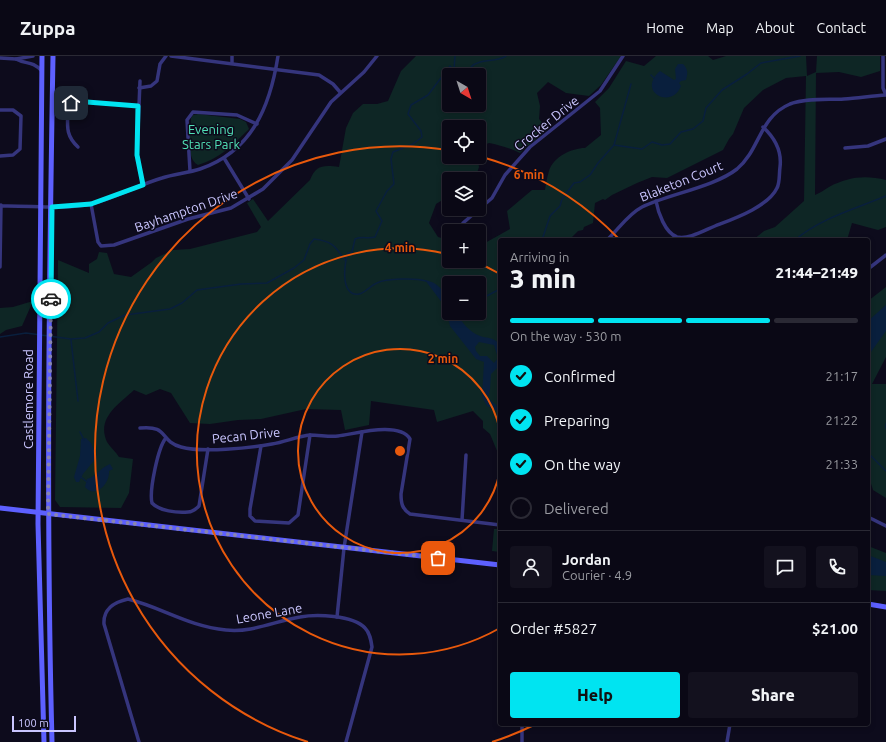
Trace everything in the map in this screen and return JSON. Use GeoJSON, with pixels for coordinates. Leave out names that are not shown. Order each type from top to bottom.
{"type":"FeatureCollection","features":[{"type":"Feature","properties":{"kind":"main road","name":"Castlemore Road"},"geometry":{"type":"LineString","coordinates":[[42,56],[38,512],[44,742]]}},
{"type":"Feature","properties":{"kind":"main road","name":"Castlemore Road"},"geometry":{"type":"LineString","coordinates":[[52,742],[48,610],[48,514],[53,56]]}},
{"type":"Feature","properties":{"kind":"main road"},"geometry":{"type":"LineString","coordinates":[[0,508],[498,565]]}},
{"type":"Feature","properties":{"kind":"main road"},"geometry":{"type":"LineString","coordinates":[[870,604],[886,606]]}},
{"type":"Feature","properties":{"kind":"street"},"geometry":{"type":"LineString","coordinates":[[0,58],[16,59],[33,56]]}},
{"type":"Feature","properties":{"kind":"street"},"geometry":{"type":"LineString","coordinates":[[139,88],[151,86],[157,81],[160,64],[166,56]]}},
{"type":"Feature","properties":{"kind":"street"},"geometry":{"type":"LineString","coordinates":[[171,56],[320,75],[333,84],[340,92]]}},
{"type":"Feature","properties":{"kind":"street"},"geometry":{"type":"LineString","coordinates":[[232,56],[232,63]]}},
{"type":"Feature","properties":{"kind":"street"},"geometry":{"type":"LineString","coordinates":[[0,266],[1,206],[52,207],[91,204],[162,178],[190,171],[224,158],[242,144],[257,124],[276,69],[278,56]]}},
{"type":"Feature","properties":{"kind":"street","name":"Bayhampton Drive"},"geometry":{"type":"LineString","coordinates":[[91,204],[98,242],[101,246],[114,246],[188,219],[231,208],[249,199],[263,189],[292,160],[340,92],[364,72],[377,56]]}},
{"type":"Feature","properties":{"kind":"street","name":"Crocker Drive"},"geometry":{"type":"LineString","coordinates":[[463,223],[492,198],[505,174],[526,151],[600,91],[624,56]]}},
{"type":"Feature","properties":{"kind":"street"},"geometry":{"type":"LineString","coordinates":[[883,56],[883,88],[886,94]]}},
{"type":"Feature","properties":{"kind":"street"},"geometry":{"type":"LineString","coordinates":[[16,59],[33,64],[42,71]]}},
{"type":"Feature","properties":{"kind":"street"},"geometry":{"type":"LineString","coordinates":[[140,81],[137,155],[143,185]]}},
{"type":"Feature","properties":{"kind":"street","name":"Blaketon Court"},"geometry":{"type":"LineString","coordinates":[[609,238],[632,214],[640,208],[656,201],[682,193],[734,171],[743,163],[754,148],[763,127],[781,109],[794,103],[886,94]]}},
{"type":"Feature","properties":{"kind":"street"},"geometry":{"type":"LineString","coordinates":[[78,147],[71,141],[68,133],[68,106],[74,101],[138,106]]}},
{"type":"Feature","properties":{"kind":"street"},"geometry":{"type":"LineString","coordinates":[[0,110],[13,110],[21,116],[20,149],[16,154],[0,156]]}},
{"type":"Feature","properties":{"kind":"street"},"geometry":{"type":"LineString","coordinates":[[190,171],[187,120],[193,112],[236,115],[257,124]]}},
{"type":"Feature","properties":{"kind":"street"},"geometry":{"type":"LineString","coordinates":[[656,201],[665,225],[670,232],[678,237],[687,237],[742,215],[756,207],[768,198],[777,188],[781,162],[778,146],[763,127]]}},
{"type":"Feature","properties":{"kind":"street"},"geometry":{"type":"LineString","coordinates":[[846,148],[868,146],[886,139]]}},
{"type":"Feature","properties":{"kind":"street"},"geometry":{"type":"LineString","coordinates":[[224,158],[249,199]]}},
{"type":"Feature","properties":{"kind":"street"},"geometry":{"type":"LineString","coordinates":[[870,267],[886,255]]}},
{"type":"Feature","properties":{"kind":"street","name":"Pecan Drive"},"geometry":{"type":"LineString","coordinates":[[140,428],[154,427],[159,429],[172,444],[181,448],[208,449],[260,446],[310,435],[338,436],[376,430],[403,432],[410,439],[401,494],[401,503],[405,511],[410,514],[462,520]]}},
{"type":"Feature","properties":{"kind":"street"},"geometry":{"type":"LineString","coordinates":[[337,617],[344,548],[362,432]]}},
{"type":"Feature","properties":{"kind":"street"},"geometry":{"type":"LineString","coordinates":[[260,446],[250,516],[255,521],[289,523],[298,515],[310,435]]}},
{"type":"Feature","properties":{"kind":"street"},"geometry":{"type":"LineString","coordinates":[[166,438],[161,446],[151,494],[152,503],[159,509],[188,512],[194,511],[199,506],[208,449]]}},
{"type":"Feature","properties":{"kind":"street"},"geometry":{"type":"LineString","coordinates":[[466,455],[462,520],[498,525]]}},
{"type":"Feature","properties":{"kind":"street"},"geometry":{"type":"LineString","coordinates":[[870,518],[886,526]]}},
{"type":"Feature","properties":{"kind":"street","name":"Leone Lane"},"geometry":{"type":"LineString","coordinates":[[140,742],[103,618],[111,605],[128,598],[194,624],[227,630],[244,630],[302,617],[337,617],[356,622],[365,628],[371,638],[372,647],[346,742]]}},
{"type":"Feature","properties":{"kind":"street"},"geometry":{"type":"LineString","coordinates":[[522,726],[522,742]]}},
{"type":"Feature","properties":{"kind":"street"},"geometry":{"type":"LineString","coordinates":[[727,742],[730,726]]}},
{"type":"Feature","properties":{"kind":"green space"},"geometry":{"type":"Polygon","coordinates":[[[416,56],[621,56],[601,85],[589,96],[566,93],[548,82],[537,93],[540,106],[539,119],[548,129],[520,153],[489,143],[486,144],[486,120],[442,120],[442,164],[478,164],[479,167],[477,172],[442,172],[442,200],[436,204],[429,223],[438,237],[442,238],[442,268],[486,268],[486,242],[510,229],[507,211],[532,190],[545,190],[549,171],[554,162],[564,154],[580,148],[585,148],[601,135],[600,108],[595,102],[609,88],[626,61],[644,66],[656,56],[708,56],[713,60],[726,56],[806,56],[807,76],[816,72],[817,56],[880,56],[880,71],[861,77],[839,72],[816,73],[815,195],[829,187],[850,179],[864,177],[886,180],[886,227],[878,230],[852,223],[848,238],[755,238],[764,231],[775,227],[804,201],[806,76],[786,78],[763,90],[744,108],[733,134],[723,150],[667,178],[652,177],[612,195],[605,200],[603,199],[595,203],[593,223],[584,227],[583,230],[578,231],[571,238],[498,238],[498,453],[490,434],[483,428],[483,421],[473,411],[437,422],[434,410],[371,401],[369,425],[345,430],[341,410],[306,409],[261,419],[238,420],[210,424],[190,423],[171,393],[160,389],[146,395],[134,390],[111,412],[104,426],[104,433],[107,442],[119,457],[133,459],[129,493],[121,508],[60,507],[55,500],[58,260],[89,273],[89,264],[97,259],[99,252],[107,253],[114,274],[131,277],[156,258],[173,250],[190,249],[257,232],[261,227],[247,203],[253,199],[268,221],[310,180],[315,171],[324,166],[339,167],[346,128],[353,113],[363,104],[377,104],[388,101],[401,71],[416,56]]]}},
{"type":"Feature","properties":{"kind":"green space","name":"Evening Stars Park"},"geometry":{"type":"Polygon","coordinates":[[[198,114],[240,119],[246,122],[249,129],[219,155],[198,165],[191,157],[190,144],[191,118],[193,115],[198,114]]]}},
{"type":"Feature","properties":{"kind":"green space"},"geometry":{"type":"Polygon","coordinates":[[[886,287],[886,357],[872,384],[886,384],[886,498],[873,490],[870,480],[870,299],[886,287]]]}},
{"type":"Feature","properties":{"kind":"green space"},"geometry":{"type":"Polygon","coordinates":[[[33,301],[22,326],[6,330],[0,334],[0,308],[13,307],[33,301]]]}},
{"type":"Feature","properties":{"kind":"green space"},"geometry":{"type":"Polygon","coordinates":[[[494,529],[498,529],[498,552],[492,551],[494,529]]]}},
{"type":"Feature","properties":{"kind":"green space"},"geometry":{"type":"Polygon","coordinates":[[[870,547],[886,553],[886,591],[870,590],[870,547]]]}},
{"type":"Feature","properties":{"kind":"water"},"geometry":{"type":"Polygon","coordinates":[[[678,64],[683,64],[687,69],[686,80],[679,83],[681,86],[677,93],[671,97],[658,95],[652,86],[654,79],[660,71],[674,80],[676,79],[675,69],[678,64]]]}},
{"type":"Feature","properties":{"kind":"water"},"geometry":{"type":"Polygon","coordinates":[[[425,280],[436,284],[442,291],[442,303],[425,280]]]}},
{"type":"Feature","properties":{"kind":"water"},"geometry":{"type":"Polygon","coordinates":[[[886,305],[886,331],[870,353],[870,319],[886,305]]]}},
{"type":"Feature","properties":{"kind":"water"},"geometry":{"type":"Polygon","coordinates":[[[449,320],[461,320],[472,332],[498,342],[498,358],[498,367],[491,374],[488,398],[496,405],[498,412],[487,406],[482,397],[484,362],[476,359],[450,326],[449,320]],[[479,342],[475,347],[476,351],[480,356],[487,356],[494,363],[498,358],[494,345],[479,342]]]}},
{"type":"Feature","properties":{"kind":"water"},"geometry":{"type":"Polygon","coordinates":[[[86,438],[91,443],[97,457],[83,474],[79,482],[76,482],[74,477],[80,456],[81,439],[86,438]]]}},
{"type":"Feature","properties":{"kind":"water"},"geometry":{"type":"Polygon","coordinates":[[[110,464],[113,469],[109,471],[107,481],[101,488],[97,491],[93,491],[85,487],[87,479],[110,464]]]}},
{"type":"Feature","properties":{"kind":"water"},"geometry":{"type":"Polygon","coordinates":[[[870,556],[886,562],[886,576],[870,575],[870,556]]]}},
{"type":"Feature","properties":{"kind":"waterway"},"geometry":{"type":"LineString","coordinates":[[454,68],[455,56]]}},
{"type":"Feature","properties":{"kind":"waterway"},"geometry":{"type":"LineString","coordinates":[[471,68],[479,62],[506,56]]}},
{"type":"Feature","properties":{"kind":"waterway"},"geometry":{"type":"LineString","coordinates":[[614,145],[642,149],[652,142],[662,145],[670,144],[681,132],[693,129],[703,121],[706,108],[722,90],[761,63],[800,56]]}},
{"type":"Feature","properties":{"kind":"waterway"},"geometry":{"type":"LineString","coordinates":[[448,68],[450,66],[452,68]]}},
{"type":"Feature","properties":{"kind":"waterway"},"geometry":{"type":"LineString","coordinates":[[651,75],[654,78]]}},
{"type":"Feature","properties":{"kind":"waterway"},"geometry":{"type":"LineString","coordinates":[[426,281],[409,279],[381,281],[366,291],[359,294],[353,294],[346,285],[345,264],[348,253],[352,252],[355,239],[375,237],[382,221],[376,211],[387,191],[394,184],[391,159],[393,152],[413,144],[422,137],[421,131],[408,114],[411,105],[428,95],[442,77]]}},
{"type":"Feature","properties":{"kind":"waterway"},"geometry":{"type":"LineString","coordinates":[[543,238],[550,216],[560,206],[562,199],[574,183],[580,182],[590,175],[598,163],[614,145],[631,84]]}},
{"type":"Feature","properties":{"kind":"waterway"},"geometry":{"type":"LineString","coordinates":[[798,238],[805,232],[827,220],[886,196]]}},
{"type":"Feature","properties":{"kind":"waterway"},"geometry":{"type":"LineString","coordinates":[[0,337],[26,333],[71,339],[85,338],[99,332],[108,323],[125,315],[170,309],[182,303],[197,290],[241,284],[267,283],[294,268],[304,260],[310,244],[314,239],[325,241],[332,245],[345,260]]}},
{"type":"Feature","properties":{"kind":"waterway"},"geometry":{"type":"LineString","coordinates":[[486,296],[498,290]]}},
{"type":"Feature","properties":{"kind":"waterway"},"geometry":{"type":"LineString","coordinates":[[71,340],[78,401]]}},
{"type":"Feature","properties":{"kind":"waterway"},"geometry":{"type":"LineString","coordinates":[[80,432],[84,440]]}},
{"type":"Feature","properties":{"kind":"waterway"},"geometry":{"type":"LineString","coordinates":[[870,455],[886,471]]}},
{"type":"Feature","properties":{"kind":"waterway"},"geometry":{"type":"LineString","coordinates":[[81,477],[87,482]]}},
{"type":"Feature","properties":{"kind":"way so far"},"geometry":{"type":"LineString","coordinates":[[51,299],[48,514],[438,558]]}},
{"type":"Feature","properties":{"kind":"route"},"geometry":{"type":"LineString","coordinates":[[51,299],[52,207],[91,204],[143,185],[137,155],[138,106],[74,101],[71,103]]}}]}
